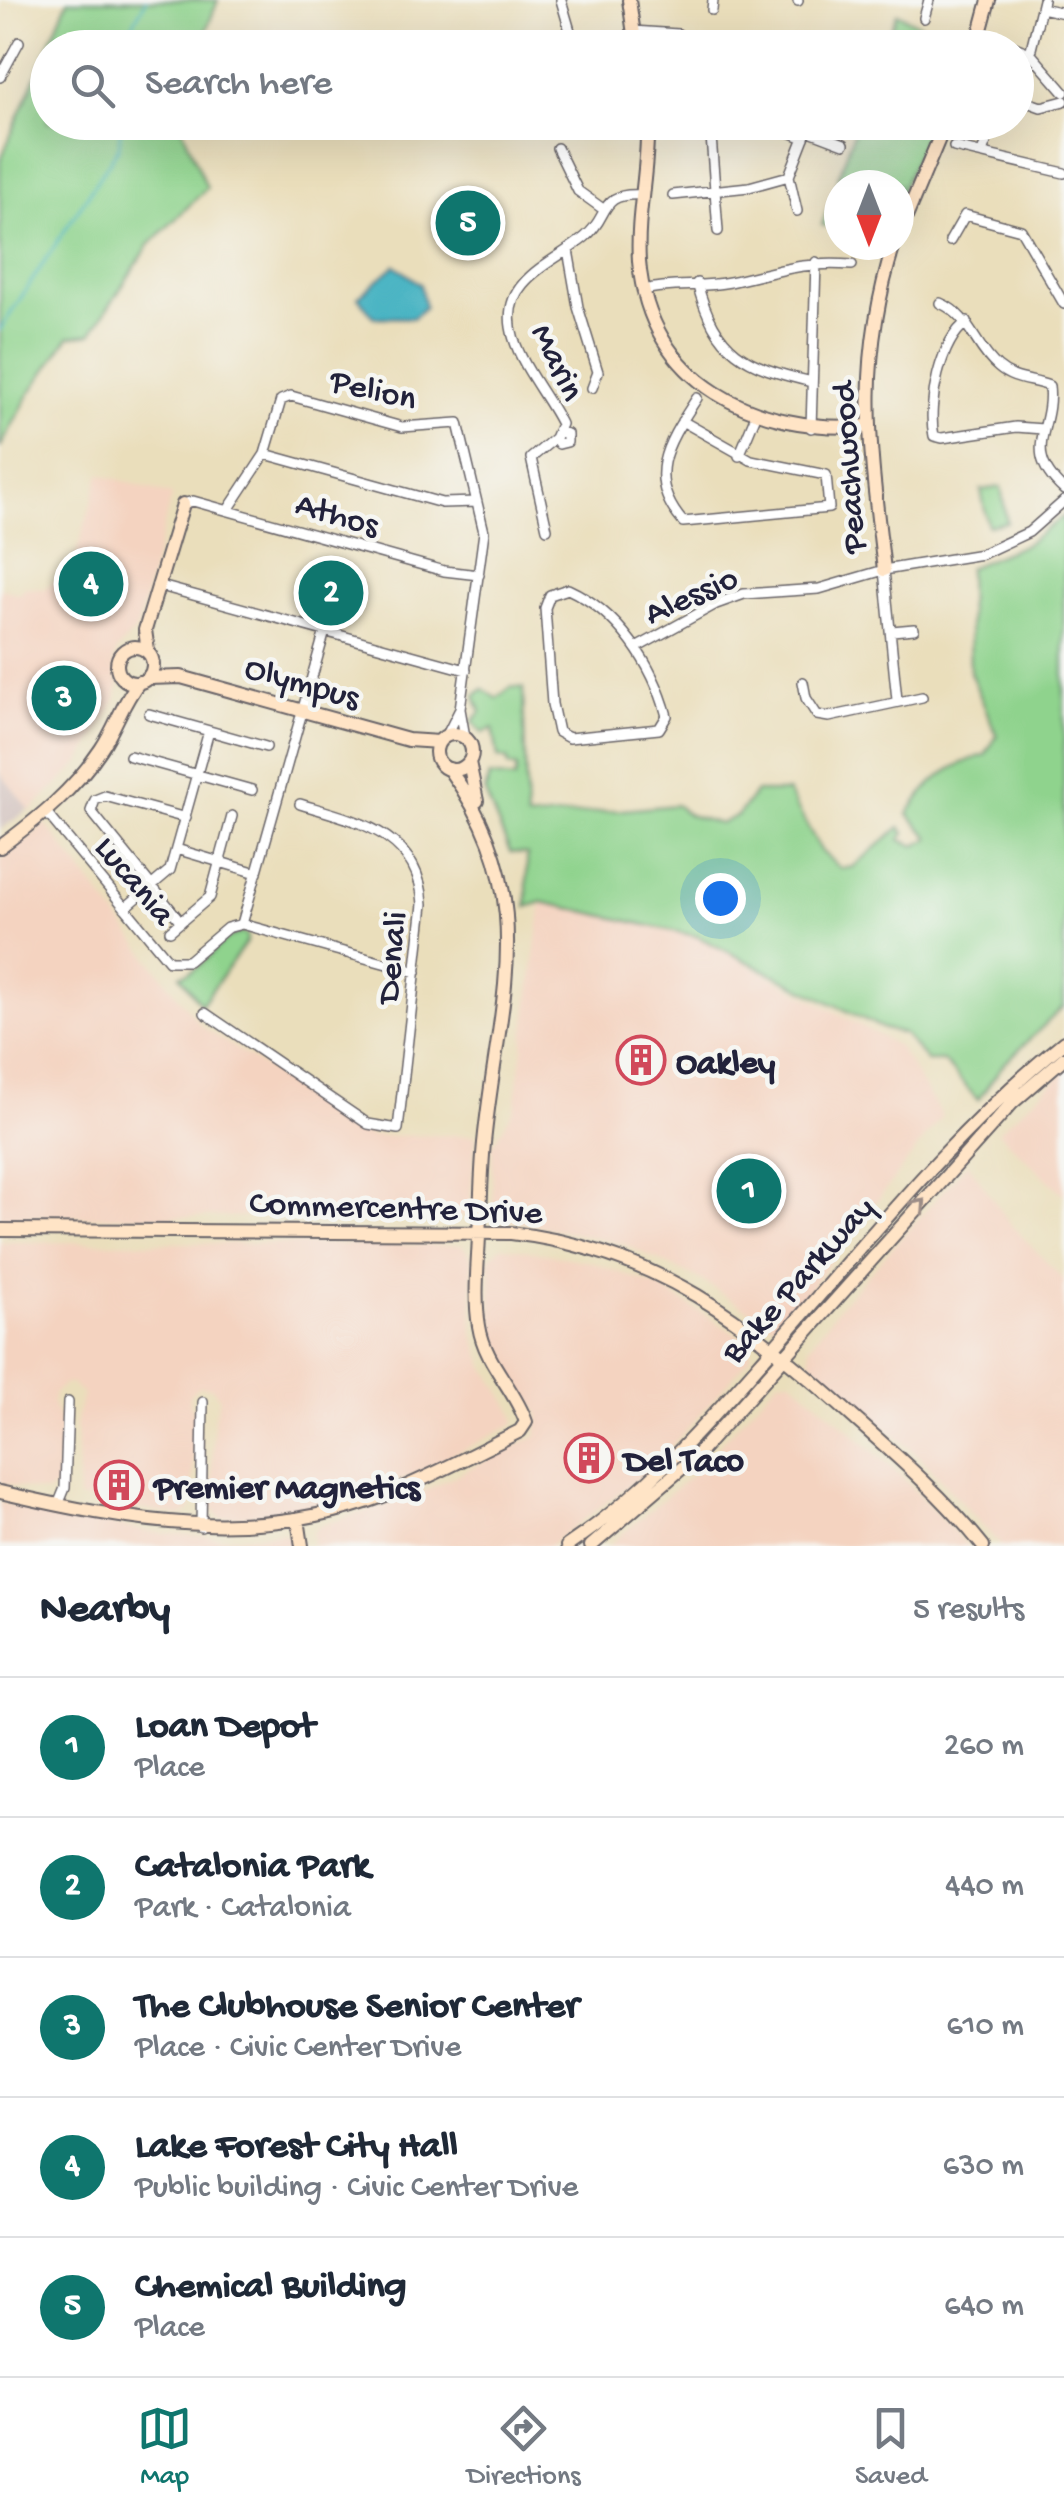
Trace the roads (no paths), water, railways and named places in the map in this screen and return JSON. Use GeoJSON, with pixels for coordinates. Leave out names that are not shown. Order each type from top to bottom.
{"type":"FeatureCollection","features":[{"type":"Feature","properties":{"kind":"street"},"geometry":{"type":"LineString","coordinates":[[560,0],[569,30]]}},
{"type":"Feature","properties":{"kind":"street"},"geometry":{"type":"LineString","coordinates":[[630,0],[634,30]]}},
{"type":"Feature","properties":{"kind":"street"},"geometry":{"type":"LineString","coordinates":[[924,18],[928,0]]}},
{"type":"Feature","properties":{"kind":"street"},"geometry":{"type":"LineString","coordinates":[[982,30],[989,0]]}},
{"type":"Feature","properties":{"kind":"street"},"geometry":{"type":"LineString","coordinates":[[1034,37],[1042,4],[1064,13]]}},
{"type":"Feature","properties":{"kind":"street"},"geometry":{"type":"LineString","coordinates":[[2,69],[18,42]]}},
{"type":"Feature","properties":{"kind":"street"},"geometry":{"type":"LineString","coordinates":[[1034,58],[1064,92]]}},
{"type":"Feature","properties":{"kind":"street"},"geometry":{"type":"LineString","coordinates":[[1034,104],[1041,107],[1064,102]]}},
{"type":"Feature","properties":{"kind":"street"},"geometry":{"type":"LineString","coordinates":[[646,140],[638,245],[644,290],[661,330],[690,370],[725,399],[756,415],[811,428],[868,426]]}},
{"type":"Feature","properties":{"kind":"street"},"geometry":{"type":"LineString","coordinates":[[711,140],[718,230]]}},
{"type":"Feature","properties":{"kind":"street"},"geometry":{"type":"LineString","coordinates":[[796,212],[789,176],[803,140]]}},
{"type":"Feature","properties":{"kind":"street"},"geometry":{"type":"LineString","coordinates":[[833,140],[844,144]]}},
{"type":"Feature","properties":{"kind":"street"},"geometry":{"type":"LineString","coordinates":[[914,198],[938,140]]}},
{"type":"Feature","properties":{"kind":"street"},"geometry":{"type":"LineString","coordinates":[[982,152],[987,140]]}},
{"type":"Feature","properties":{"kind":"street"},"geometry":{"type":"LineString","coordinates":[[954,147],[1064,172]]}},
{"type":"Feature","properties":{"kind":"street"},"geometry":{"type":"LineString","coordinates":[[557,148],[578,191],[603,209]]}},
{"type":"Feature","properties":{"kind":"street"},"geometry":{"type":"LineString","coordinates":[[674,194],[789,176]]}},
{"type":"Feature","properties":{"kind":"street"},"geometry":{"type":"LineString","coordinates":[[592,388],[598,372],[578,307],[568,250],[590,233],[603,209],[621,194],[642,194]]}},
{"type":"Feature","properties":{"kind":"street"},"geometry":{"type":"LineString","coordinates":[[950,242],[965,215],[1021,230],[1064,304]]}},
{"type":"Feature","properties":{"kind":"street","name":"Marin"},"geometry":{"type":"LineString","coordinates":[[546,529],[531,458],[557,435],[560,421],[513,340],[510,322],[521,286],[568,250]]}},
{"type":"Feature","properties":{"kind":"street","name":"Peachwood"},"geometry":{"type":"LineString","coordinates":[[884,570],[868,426],[869,352],[890,260]]}},
{"type":"Feature","properties":{"kind":"street"},"geometry":{"type":"LineString","coordinates":[[644,290],[726,283],[816,262],[852,265]]}},
{"type":"Feature","properties":{"kind":"street"},"geometry":{"type":"LineString","coordinates":[[811,428],[816,262]]}},
{"type":"Feature","properties":{"kind":"street"},"geometry":{"type":"LineString","coordinates":[[698,283],[706,319],[717,335],[760,368],[812,382]]}},
{"type":"Feature","properties":{"kind":"street"},"geometry":{"type":"LineString","coordinates":[[940,303],[957,311],[1002,370],[1050,386],[1042,464],[1064,490]]}},
{"type":"Feature","properties":{"kind":"street"},"geometry":{"type":"LineString","coordinates":[[967,322],[952,337],[940,374],[932,425],[936,437],[1016,426],[1043,429]]}},
{"type":"Feature","properties":{"kind":"street","name":"Pelion"},"geometry":{"type":"LineString","coordinates":[[228,510],[265,454],[281,400],[291,396],[402,427],[458,424],[476,502]]}},
{"type":"Feature","properties":{"kind":"street"},"geometry":{"type":"LineString","coordinates":[[682,421],[740,456],[774,467],[826,474],[830,504],[826,510],[778,510],[683,522],[661,470],[682,421],[697,398]]}},
{"type":"Feature","properties":{"kind":"street"},"geometry":{"type":"LineString","coordinates":[[740,456],[756,415]]}},
{"type":"Feature","properties":{"kind":"street"},"geometry":{"type":"LineString","coordinates":[[0,1492],[135,1521],[201,1527],[298,1520],[351,1507],[418,1482],[520,1430],[526,1422],[482,1341],[478,1314],[484,1143],[498,1048],[508,933],[500,867],[478,808],[469,762],[472,750],[464,737],[460,709],[484,532],[476,502],[442,502],[265,454]]}},
{"type":"Feature","properties":{"kind":"street","name":"Athos"},"geometry":{"type":"LineString","coordinates":[[183,504],[192,501],[444,571],[479,575]]}},
{"type":"Feature","properties":{"kind":"street","name":"Alessio"},"geometry":{"type":"LineString","coordinates":[[636,648],[716,604],[744,594],[819,588],[884,570],[957,560],[995,550],[1029,532],[1064,501]]}},
{"type":"Feature","properties":{"kind":"street"},"geometry":{"type":"LineString","coordinates":[[0,847],[46,812],[86,771],[124,700],[144,680],[150,656],[145,630],[183,504]]}},
{"type":"Feature","properties":{"kind":"street"},"geometry":{"type":"LineString","coordinates":[[884,570],[897,700]]}},
{"type":"Feature","properties":{"kind":"street"},"geometry":{"type":"LineString","coordinates":[[157,585],[466,670]]}},
{"type":"Feature","properties":{"kind":"street"},"geometry":{"type":"LineString","coordinates":[[568,589],[594,601],[636,648],[660,691],[665,723],[659,729],[569,738],[558,732],[552,704],[545,608],[550,595],[568,589]]}},
{"type":"Feature","properties":{"kind":"street"},"geometry":{"type":"LineString","coordinates":[[892,631],[914,629]]}},
{"type":"Feature","properties":{"kind":"street"},"geometry":{"type":"LineString","coordinates":[[124,700],[118,660],[145,630]]}},
{"type":"Feature","properties":{"kind":"street"},"geometry":{"type":"LineString","coordinates":[[325,631],[242,924],[416,972]]}},
{"type":"Feature","properties":{"kind":"street","name":"Olympus"},"geometry":{"type":"LineString","coordinates":[[130,647],[181,678]]}},
{"type":"Feature","properties":{"kind":"street","name":"Olympus"},"geometry":{"type":"LineString","coordinates":[[122,677],[181,678],[408,740],[438,758]]}},
{"type":"Feature","properties":{"kind":"street"},"geometry":{"type":"LineString","coordinates":[[803,682],[806,698],[817,715],[830,717],[922,697]]}},
{"type":"Feature","properties":{"kind":"street"},"geometry":{"type":"LineString","coordinates":[[460,709],[443,739],[438,758],[478,808]]}},
{"type":"Feature","properties":{"kind":"street"},"geometry":{"type":"LineString","coordinates":[[148,714],[266,747]]}},
{"type":"Feature","properties":{"kind":"street"},"geometry":{"type":"LineString","coordinates":[[125,908],[170,870],[209,731]]}},
{"type":"Feature","properties":{"kind":"street"},"geometry":{"type":"LineString","coordinates":[[443,739],[464,737]]}},
{"type":"Feature","properties":{"kind":"street","name":"Olympus"},"geometry":{"type":"LineString","coordinates":[[408,740],[443,739]]}},
{"type":"Feature","properties":{"kind":"street"},"geometry":{"type":"LineString","coordinates":[[130,756],[252,790]]}},
{"type":"Feature","properties":{"kind":"street"},"geometry":{"type":"LineString","coordinates":[[449,769],[469,762]]}},
{"type":"Feature","properties":{"kind":"street"},"geometry":{"type":"LineString","coordinates":[[181,922],[93,816],[93,804],[100,797],[186,818]]}},
{"type":"Feature","properties":{"kind":"street","name":"Denali"},"geometry":{"type":"LineString","coordinates":[[205,1013],[368,1124],[398,1128],[422,893],[408,856],[378,828],[300,804]]}},
{"type":"Feature","properties":{"kind":"street","name":"Lucania"},"geometry":{"type":"LineString","coordinates":[[46,812],[169,961],[188,961],[227,928],[242,924]]}},
{"type":"Feature","properties":{"kind":"street"},"geometry":{"type":"LineString","coordinates":[[170,932],[210,897],[232,816]]}},
{"type":"Feature","properties":{"kind":"street"},"geometry":{"type":"LineString","coordinates":[[176,849],[256,873]]}},
{"type":"Feature","properties":{"kind":"street","name":"Bake Parkway"},"geometry":{"type":"LineString","coordinates":[[591,1546],[672,1480],[980,1116],[1064,1042]]}},
{"type":"Feature","properties":{"kind":"street","name":"Bake Parkway"},"geometry":{"type":"LineString","coordinates":[[567,1546],[662,1471],[1012,1103],[1064,1058]]}},
{"type":"Feature","properties":{"kind":"street","name":"Commercentre Drive"},"geometry":{"type":"LineString","coordinates":[[0,1230],[480,1232],[544,1237],[629,1260],[709,1299],[780,1351],[930,1485],[983,1546]]}},
{"type":"Feature","properties":{"kind":"street"},"geometry":{"type":"LineString","coordinates":[[58,1505],[65,1488],[68,1402]]}},
{"type":"Feature","properties":{"kind":"street"},"geometry":{"type":"LineString","coordinates":[[201,1527],[203,1402]]}},
{"type":"Feature","properties":{"kind":"street"},"geometry":{"type":"LineString","coordinates":[[298,1520],[302,1546]]}},
{"type":"Feature","properties":{"kind":"water"},"geometry":{"type":"Polygon","coordinates":[[[395,265],[420,284],[425,307],[413,318],[374,317],[358,297],[395,265]]]}},
{"type":"Feature","properties":{"kind":"waterway"},"geometry":{"type":"LineString","coordinates":[[130,30],[146,0]]}},
{"type":"Feature","properties":{"kind":"waterway"},"geometry":{"type":"LineString","coordinates":[[0,330],[119,147],[120,140]]}},
{"type":"Feature","properties":{"kind":"place","name":"Chemical Building"},"geometry":{"type":"Point","coordinates":[468,223]}},
{"type":"Feature","properties":{"kind":"place","name":"Lake Forest City Hall"},"geometry":{"type":"Point","coordinates":[91,584]}},
{"type":"Feature","properties":{"kind":"place","name":"Catalonia Park"},"geometry":{"type":"Point","coordinates":[331,593]}},
{"type":"Feature","properties":{"kind":"place","name":"The Clubhouse Senior Center"},"geometry":{"type":"Point","coordinates":[64,698]}},
{"type":"Feature","properties":{"kind":"place","name":"Oakley"},"geometry":{"type":"Point","coordinates":[641,1060]}},
{"type":"Feature","properties":{"kind":"place","name":"Loan Depot"},"geometry":{"type":"Point","coordinates":[749,1191]}},
{"type":"Feature","properties":{"kind":"place","name":"Del Taco"},"geometry":{"type":"Point","coordinates":[589,1458]}},
{"type":"Feature","properties":{"kind":"place","name":"Premier Magnetics"},"geometry":{"type":"Point","coordinates":[119,1485]}}]}
